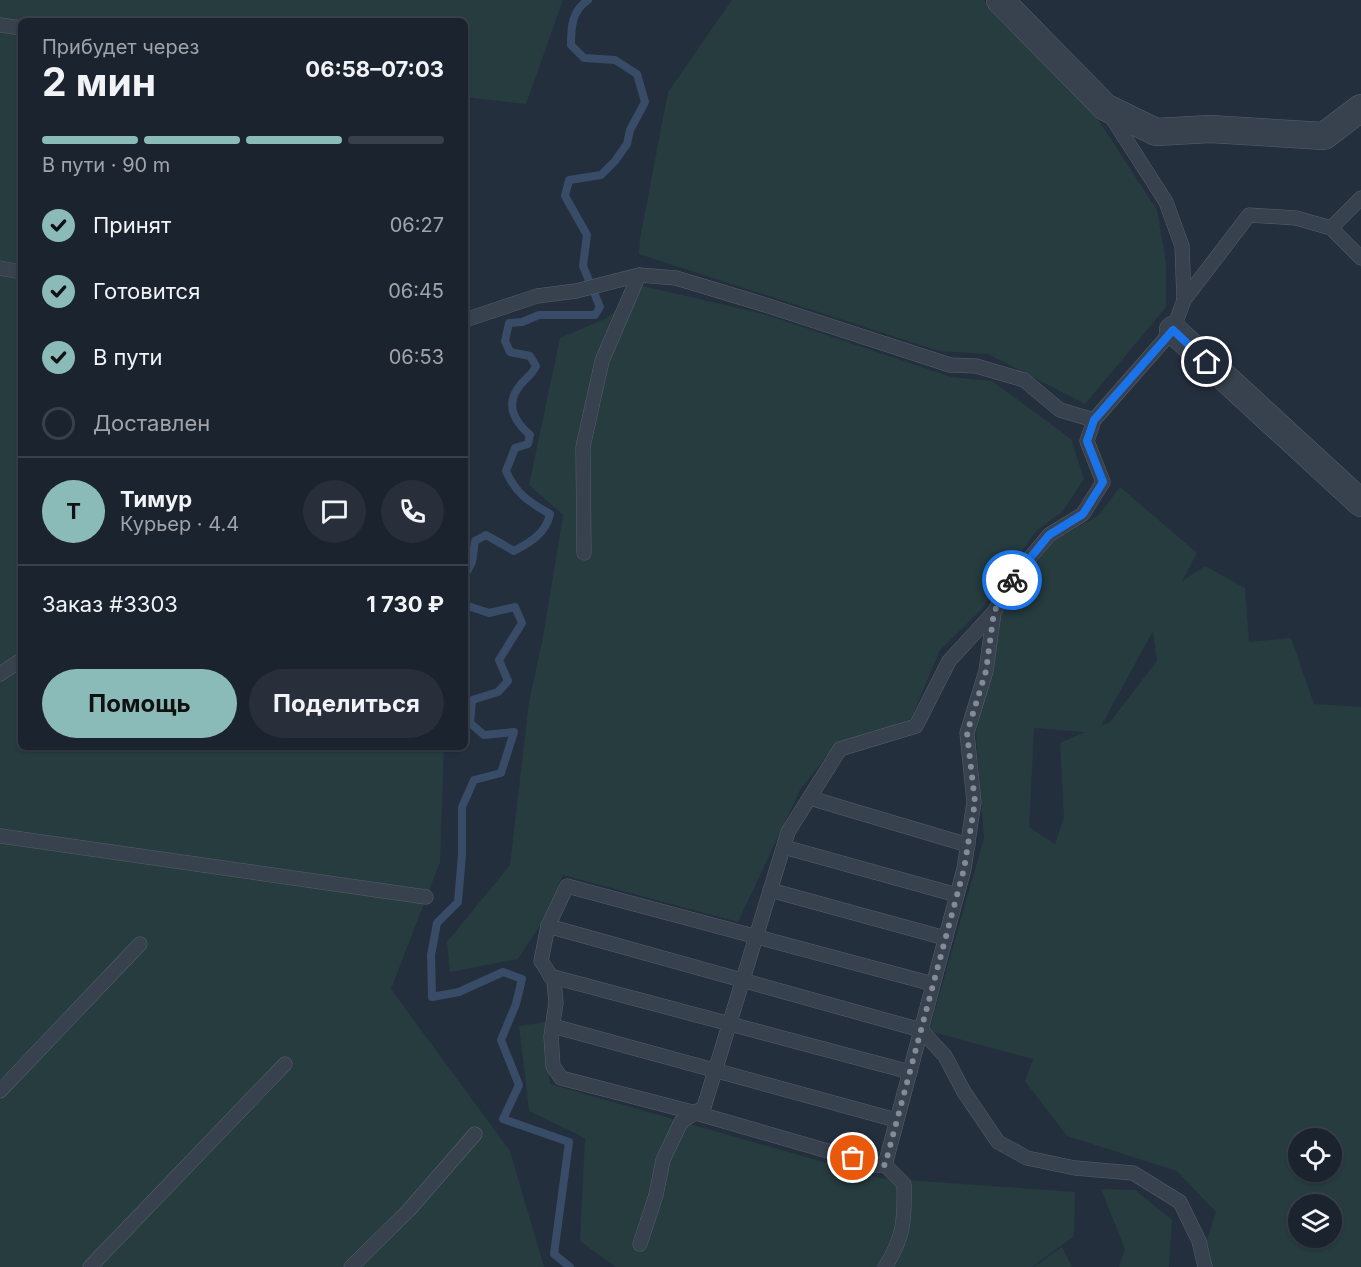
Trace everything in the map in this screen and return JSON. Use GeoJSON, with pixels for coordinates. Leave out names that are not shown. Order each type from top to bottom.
{"type":"FeatureCollection","features":[{"type":"Feature","properties":{"kind":"street"},"geometry":{"type":"LineString","coordinates":[[1000,0],[1105,107],[1156,132],[1210,129],[1324,136],[1361,108]]}},
{"type":"Feature","properties":{"kind":"street"},"geometry":{"type":"LineString","coordinates":[[1173,330],[1361,503]]}},
{"type":"Feature","properties":{"kind":"lane"},"geometry":{"type":"LineString","coordinates":[[0,25],[18,28]]}},
{"type":"Feature","properties":{"kind":"lane"},"geometry":{"type":"LineString","coordinates":[[1105,107],[1166,202],[1182,246],[1184,300]]}},
{"type":"Feature","properties":{"kind":"lane"},"geometry":{"type":"LineString","coordinates":[[1331,228],[1361,198]]}},
{"type":"Feature","properties":{"kind":"lane"},"geometry":{"type":"LineString","coordinates":[[640,1244],[656,1195],[663,1160],[681,1122],[704,1107],[788,832],[840,750],[916,726],[949,661],[994,612],[1014,578],[1049,535],[1083,514],[1103,482],[1087,441],[1094,420],[1173,330],[1184,300],[1249,215],[1296,218],[1331,228],[1361,258]]}},
{"type":"Feature","properties":{"kind":"lane"},"geometry":{"type":"LineString","coordinates":[[0,268],[18,271]]}},
{"type":"Feature","properties":{"kind":"lane"},"geometry":{"type":"LineString","coordinates":[[584,553],[583,447],[602,361],[639,275]]}},
{"type":"Feature","properties":{"kind":"lane"},"geometry":{"type":"LineString","coordinates":[[468,319],[537,296],[576,291],[639,275],[676,278],[950,365],[976,366],[1024,380],[1060,410],[1094,420]]}},
{"type":"Feature","properties":{"kind":"lane"},"geometry":{"type":"LineString","coordinates":[[885,1165],[957,895],[968,845],[975,802],[967,733],[986,671],[994,612]]}},
{"type":"Feature","properties":{"kind":"lane"},"geometry":{"type":"LineString","coordinates":[[0,674],[18,662]]}},
{"type":"Feature","properties":{"kind":"lane"},"geometry":{"type":"LineString","coordinates":[[810,798],[968,845]]}},
{"type":"Feature","properties":{"kind":"lane"},"geometry":{"type":"LineString","coordinates":[[0,836],[426,897]]}},
{"type":"Feature","properties":{"kind":"lane"},"geometry":{"type":"LineString","coordinates":[[784,846],[957,895]]}},
{"type":"Feature","properties":{"kind":"lane"},"geometry":{"type":"LineString","coordinates":[[885,1267],[897,1249],[905,1221],[904,1184],[885,1165],[876,1165],[696,1113],[561,1078],[553,1066],[553,1026],[556,1003],[554,981],[541,961],[548,926],[567,886],[933,984]]}},
{"type":"Feature","properties":{"kind":"lane"},"geometry":{"type":"LineString","coordinates":[[770,890],[945,938]]}},
{"type":"Feature","properties":{"kind":"lane"},"geometry":{"type":"LineString","coordinates":[[548,926],[921,1030],[945,1056],[964,1092],[998,1142],[1027,1158],[1075,1168],[1133,1173],[1179,1202],[1199,1241],[1205,1267]]}},
{"type":"Feature","properties":{"kind":"lane"},"geometry":{"type":"LineString","coordinates":[[0,1091],[140,944]]}},
{"type":"Feature","properties":{"kind":"lane"},"geometry":{"type":"LineString","coordinates":[[550,976],[910,1072]]}},
{"type":"Feature","properties":{"kind":"lane"},"geometry":{"type":"LineString","coordinates":[[553,1026],[897,1120]]}},
{"type":"Feature","properties":{"kind":"lane"},"geometry":{"type":"LineString","coordinates":[[90,1267],[285,1064]]}},
{"type":"Feature","properties":{"kind":"lane"},"geometry":{"type":"LineString","coordinates":[[351,1267],[409,1210],[476,1134]]}},
{"type":"Feature","properties":{"kind":"green space"},"geometry":{"type":"Polygon","coordinates":[[[0,0],[563,0],[526,104],[468,97],[468,18],[18,18],[18,750],[444,750],[440,862],[391,989],[510,1151],[544,1267],[0,1267],[0,0]]]}},
{"type":"Feature","properties":{"kind":"green space"},"geometry":{"type":"Polygon","coordinates":[[[732,0],[983,0],[1009,20],[1099,121],[1157,210],[1166,262],[1166,307],[1085,404],[988,354],[939,351],[639,254],[668,92],[732,0]]]}},
{"type":"Feature","properties":{"kind":"green space"},"geometry":{"type":"Polygon","coordinates":[[[643,286],[764,314],[951,377],[992,381],[1071,439],[1084,479],[1063,511],[1036,531],[982,609],[940,650],[911,719],[835,745],[800,790],[738,922],[563,875],[548,913],[518,959],[450,972],[447,942],[510,865],[529,702],[543,637],[563,515],[529,485],[560,338],[607,318],[643,286]]]}},
{"type":"Feature","properties":{"kind":"green space"},"geometry":{"type":"Polygon","coordinates":[[[1120,487],[1197,553],[1182,581],[1205,566],[1245,588],[1249,642],[1291,638],[1314,704],[1361,707],[1361,1267],[1198,1267],[1216,1212],[1177,1171],[1067,1136],[1025,1081],[1033,1059],[929,1031],[984,838],[976,734],[1001,613],[1052,542],[1099,515],[1120,487]],[[1153,631],[1101,726],[1110,722],[1157,661],[1153,631]],[[1034,728],[1029,827],[1055,844],[1064,817],[1060,743],[1085,732],[1034,728]]]}},
{"type":"Feature","properties":{"kind":"green space"},"geometry":{"type":"Polygon","coordinates":[[[545,1022],[550,1084],[879,1178],[1075,1192],[1074,1236],[1032,1267],[616,1267],[580,1241],[585,1138],[529,1111],[519,1026],[545,1022]]]}},
{"type":"Feature","properties":{"kind":"green space"},"geometry":{"type":"Polygon","coordinates":[[[1101,1189],[1135,1190],[1172,1220],[1169,1267],[1119,1267],[1125,1249],[1101,1189]]]}},
{"type":"Feature","properties":{"kind":"green space"},"geometry":{"type":"Polygon","coordinates":[[[1062,1247],[1072,1267],[1034,1267],[1062,1247]]]}},
{"type":"Feature","properties":{"kind":"waterway"},"geometry":{"type":"LineString","coordinates":[[468,569],[472,562],[475,541],[486,535],[514,551],[537,536],[548,521],[550,514],[524,497],[514,486],[506,471],[515,448],[528,444],[530,435],[519,424],[512,405],[516,391],[536,366],[530,356],[510,352],[505,341],[509,323],[522,322],[539,315],[595,315],[600,307],[583,266],[587,235],[565,196],[569,180],[601,175],[615,161],[627,144],[630,130],[645,102],[637,74],[615,60],[584,58],[571,45],[571,32],[576,14],[588,0]]}},
{"type":"Feature","properties":{"kind":"waterway"},"geometry":{"type":"LineString","coordinates":[[468,606],[489,613],[515,607],[522,623],[499,660],[508,681],[498,692],[472,700],[470,723],[484,735],[514,732],[501,773],[474,780],[462,807],[462,855],[458,902],[437,923],[431,955],[432,997],[459,992],[503,972],[522,979],[516,1004],[501,1040],[519,1085],[503,1119],[569,1142],[554,1254],[570,1267]]}},
{"type":"Feature","properties":{"kind":"way so far"},"geometry":{"type":"LineString","coordinates":[[853,1158],[876,1165],[885,1165],[964,869],[975,802],[967,733],[986,671],[994,612],[1012,580]]}},
{"type":"Feature","properties":{"kind":"route"},"geometry":{"type":"LineString","coordinates":[[1012,580],[1049,535],[1083,514],[1103,482],[1087,441],[1094,420],[1173,330],[1207,362]]}}]}
